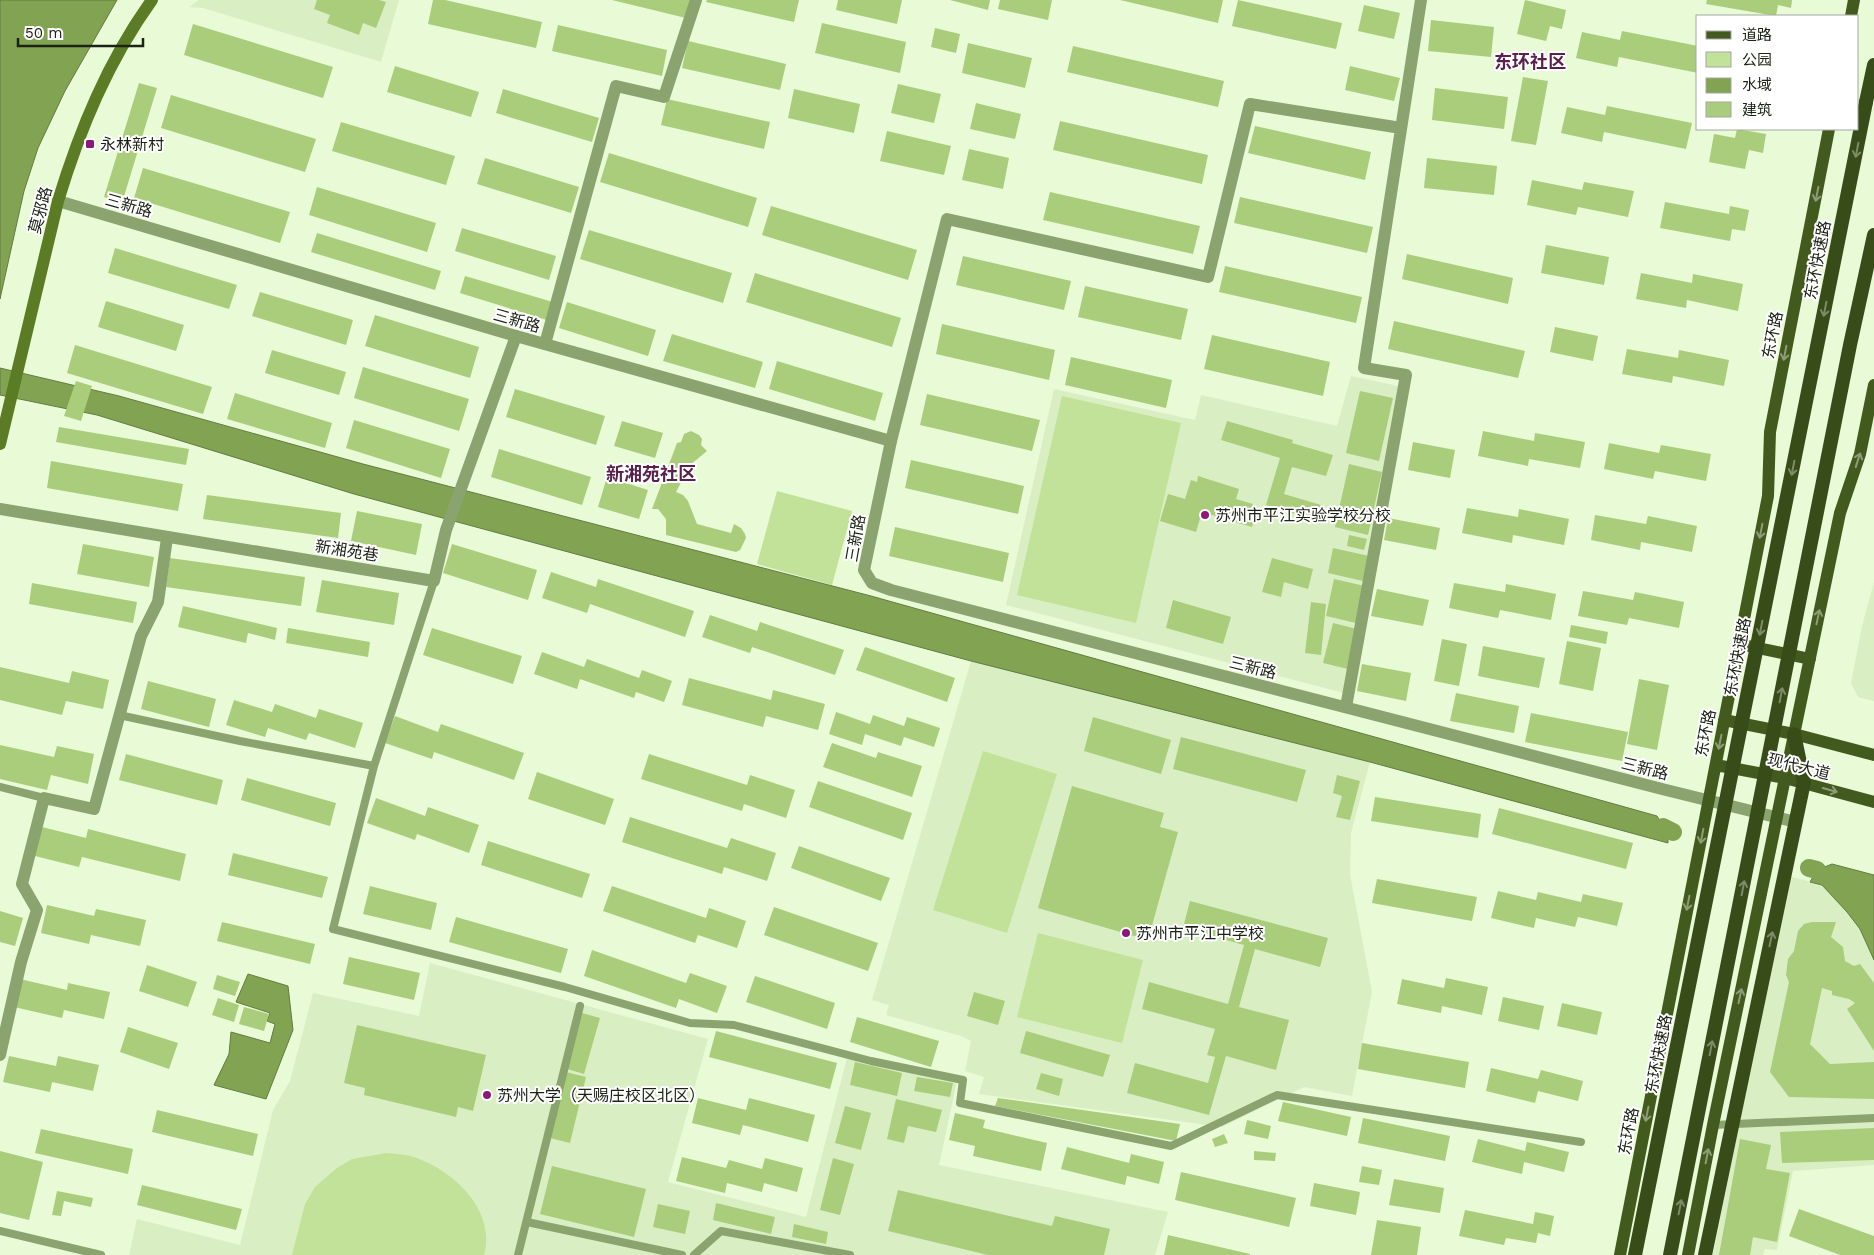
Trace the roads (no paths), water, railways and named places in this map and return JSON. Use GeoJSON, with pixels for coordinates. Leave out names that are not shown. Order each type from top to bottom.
{"type":"FeatureCollection","features":[{"type":"Feature","properties":{"kind":"highway","name":"东环快速路"},"geometry":{"type":"LineString","coordinates":[[1635,1255],[1874,65]]}},
{"type":"Feature","properties":{"kind":"highway"},"geometry":{"type":"LineString","coordinates":[[1670,1255],[1848,354],[1874,235]]}},
{"type":"Feature","properties":{"kind":"highway"},"geometry":{"type":"LineString","coordinates":[[1706,1255],[1804,782],[1794,734]]}},
{"type":"Feature","properties":{"kind":"main road","name":"莫邪路"},"geometry":{"type":"LineString","coordinates":[[0,444],[58,202],[69,165],[96,96],[117,54],[152,0]]}},
{"type":"Feature","properties":{"kind":"main road"},"geometry":{"type":"LineString","coordinates":[[1851,15],[1854,0]]}},
{"type":"Feature","properties":{"kind":"main road","name":"东环路"},"geometry":{"type":"LineString","coordinates":[[1620,1255],[1768,496],[1770,432],[1829,130]]}},
{"type":"Feature","properties":{"kind":"main road"},"geometry":{"type":"LineString","coordinates":[[1688,1255],[1713,1125],[1840,512],[1860,454],[1874,385]]}},
{"type":"Feature","properties":{"kind":"main road"},"geometry":{"type":"LineString","coordinates":[[1739,644],[1810,659]]}},
{"type":"Feature","properties":{"kind":"main road","name":"现代大道"},"geometry":{"type":"LineString","coordinates":[[1724,720],[1794,734],[1874,755]]}},
{"type":"Feature","properties":{"kind":"main road","name":"现代大道"},"geometry":{"type":"LineString","coordinates":[[1716,764],[1804,782],[1874,802]]}},
{"type":"Feature","properties":{"kind":"street"},"geometry":{"type":"LineString","coordinates":[[545,344],[616,86],[664,97],[696,0]]}},
{"type":"Feature","properties":{"kind":"street"},"geometry":{"type":"LineString","coordinates":[[1346,708],[1406,375],[1364,368],[1421,0]]}},
{"type":"Feature","properties":{"kind":"street"},"geometry":{"type":"LineString","coordinates":[[891,441],[947,219],[1208,277],[1250,104],[1401,128]]}},
{"type":"Feature","properties":{"kind":"street","name":"三新路"},"geometry":{"type":"LineString","coordinates":[[58,202],[516,336],[891,441],[864,570],[872,583],[900,592],[1346,708],[1796,822]]}},
{"type":"Feature","properties":{"kind":"street"},"geometry":{"type":"LineString","coordinates":[[434,581],[461,487],[516,336]]}},
{"type":"Feature","properties":{"kind":"street","name":"新湘苑巷"},"geometry":{"type":"LineString","coordinates":[[0,509],[434,581]]}},
{"type":"Feature","properties":{"kind":"street"},"geometry":{"type":"LineString","coordinates":[[0,1055],[21,962],[37,910],[22,884],[44,798],[94,809],[141,636],[158,602],[167,538]]}},
{"type":"Feature","properties":{"kind":"lane"},"geometry":{"type":"LineString","coordinates":[[434,581],[374,766],[333,929],[565,987],[690,1023],[734,1025],[872,1061],[964,1080],[960,1103],[1171,1146],[1276,1095],[1581,1142]]}},
{"type":"Feature","properties":{"kind":"lane"},"geometry":{"type":"LineString","coordinates":[[120,715],[240,741],[374,766]]}},
{"type":"Feature","properties":{"kind":"lane"},"geometry":{"type":"LineString","coordinates":[[0,788],[44,798]]}},
{"type":"Feature","properties":{"kind":"lane"},"geometry":{"type":"LineString","coordinates":[[518,1255],[580,1006]]}},
{"type":"Feature","properties":{"kind":"lane"},"geometry":{"type":"LineString","coordinates":[[1713,1125],[1874,1118]]}},
{"type":"Feature","properties":{"kind":"lane"},"geometry":{"type":"LineString","coordinates":[[527,1222],[682,1255]]}},
{"type":"Feature","properties":{"kind":"lane"},"geometry":{"type":"LineString","coordinates":[[0,1231],[101,1255]]}},
{"type":"Feature","properties":{"kind":"lane"},"geometry":{"type":"LineString","coordinates":[[694,1255],[721,1231],[850,1255]]}},
{"type":"Feature","properties":{"kind":"water"},"geometry":{"type":"Polygon","coordinates":[[[0,0],[117,0],[65,91],[38,148],[24,191],[0,299],[0,0]]]}},
{"type":"Feature","properties":{"kind":"water"},"geometry":{"type":"Polygon","coordinates":[[[0,368],[119,396],[363,464],[871,596],[1657,816],[1668,835],[1668,843],[1370,762],[971,661],[354,494],[97,415],[0,395],[0,368]]]}},
{"type":"Feature","properties":{"kind":"water"},"geometry":{"type":"Polygon","coordinates":[[[1832,864],[1874,875],[1874,960],[1860,929],[1847,912],[1822,885],[1810,882],[1817,870],[1832,864]]]}},
{"type":"Feature","properties":{"kind":"water"},"geometry":{"type":"Polygon","coordinates":[[[248,974],[288,986],[293,1030],[266,1099],[214,1085],[229,1054],[231,1032],[270,1043],[275,1024],[267,1021],[270,1013],[236,1002],[248,974]]]}},
{"type":"Feature","properties":{"kind":"waterway"},"geometry":{"type":"LineString","coordinates":[[1663,827],[1673,832]]}},
{"type":"Feature","properties":{"kind":"waterway"},"geometry":{"type":"LineString","coordinates":[[1809,868],[1817,870]]}},
{"type":"Feature","properties":{"kind":"place","name":"永林新村"},"geometry":{"type":"Point","coordinates":[90,144]}},
{"type":"Feature","properties":{"kind":"place","name":"苏州市平江实验学校分校"},"geometry":{"type":"Point","coordinates":[1205,515]}},
{"type":"Feature","properties":{"kind":"place","name":"苏州市平江中学校"},"geometry":{"type":"Point","coordinates":[1126,933]}},
{"type":"Feature","properties":{"kind":"place","name":"苏州大学（天赐庄校区北区）"},"geometry":{"type":"Point","coordinates":[487,1095]}},
{"type":"Feature","properties":{"kind":"district","name":"东环社区"},"geometry":{"type":"Point","coordinates":[1530,62]}},
{"type":"Feature","properties":{"kind":"district","name":"新湘苑社区"},"geometry":{"type":"Point","coordinates":[651,474]}}]}
